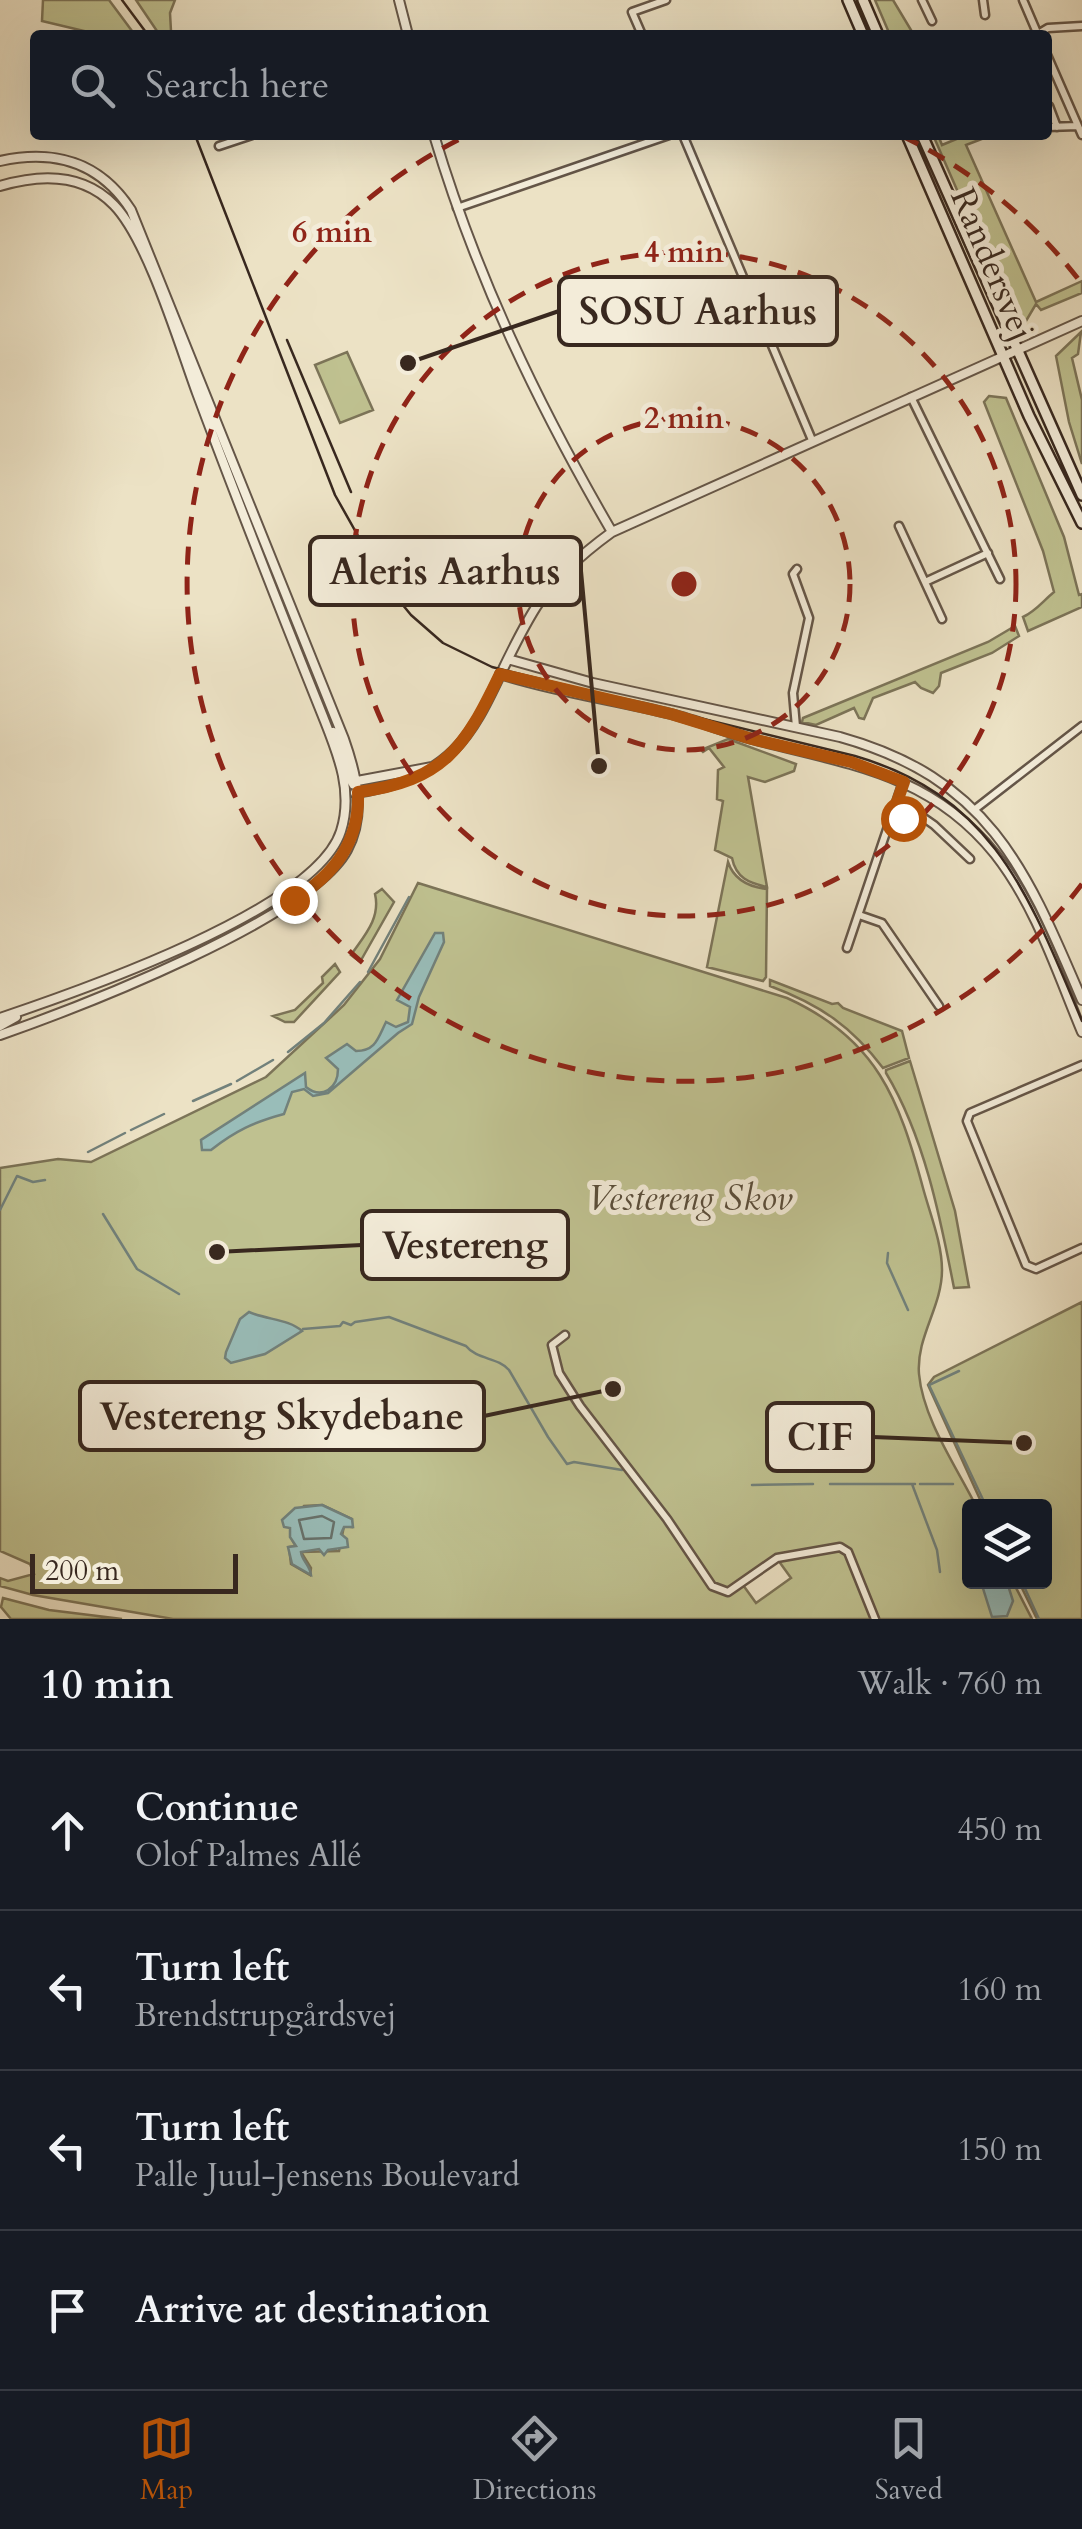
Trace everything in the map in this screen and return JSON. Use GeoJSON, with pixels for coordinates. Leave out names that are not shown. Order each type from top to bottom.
{"type":"FeatureCollection","features":[{"type":"Feature","properties":{"kind":"main road"},"geometry":{"type":"LineString","coordinates":[[848,0],[861,30]]}},
{"type":"Feature","properties":{"kind":"main road"},"geometry":{"type":"LineString","coordinates":[[863,0],[876,30]]}},
{"type":"Feature","properties":{"kind":"main road","name":"Randersvej"},"geometry":{"type":"LineString","coordinates":[[909,140],[1002,355],[1082,522]]}},
{"type":"Feature","properties":{"kind":"main road","name":"Randersvej"},"geometry":{"type":"LineString","coordinates":[[924,140],[1082,495]]}},
{"type":"Feature","properties":{"kind":"street"},"geometry":{"type":"LineString","coordinates":[[399,0],[407,30]]}},
{"type":"Feature","properties":{"kind":"street"},"geometry":{"type":"LineString","coordinates":[[640,30],[632,12],[666,0]]}},
{"type":"Feature","properties":{"kind":"street"},"geometry":{"type":"LineString","coordinates":[[922,0],[932,21]]}},
{"type":"Feature","properties":{"kind":"street"},"geometry":{"type":"LineString","coordinates":[[983,0],[985,15]]}},
{"type":"Feature","properties":{"kind":"street"},"geometry":{"type":"LineString","coordinates":[[1023,0],[1036,30]]}},
{"type":"Feature","properties":{"kind":"street"},"geometry":{"type":"LineString","coordinates":[[1045,30],[1082,26]]}},
{"type":"Feature","properties":{"kind":"street"},"geometry":{"type":"LineString","coordinates":[[1052,66],[1082,135]]}},
{"type":"Feature","properties":{"kind":"street"},"geometry":{"type":"LineString","coordinates":[[1052,115],[1056,127]]}},
{"type":"Feature","properties":{"kind":"street"},"geometry":{"type":"LineString","coordinates":[[1052,127],[1078,126]]}},
{"type":"Feature","properties":{"kind":"street"},"geometry":{"type":"LineString","coordinates":[[219,146],[237,140]]}},
{"type":"Feature","properties":{"kind":"street"},"geometry":{"type":"LineString","coordinates":[[436,140],[457,208],[520,362],[560,443],[612,532]]}},
{"type":"Feature","properties":{"kind":"street"},"geometry":{"type":"LineString","coordinates":[[457,208],[654,140]]}},
{"type":"Feature","properties":{"kind":"street"},"geometry":{"type":"LineString","coordinates":[[685,140],[812,440]]}},
{"type":"Feature","properties":{"kind":"street"},"geometry":{"type":"LineString","coordinates":[[0,161],[35,155],[72,160],[101,175],[132,210],[344,740],[357,820],[347,850],[332,872],[314,887],[202,951],[88,1002],[0,1035]]}},
{"type":"Feature","properties":{"kind":"street"},"geometry":{"type":"LineString","coordinates":[[0,186],[36,178],[68,179],[92,187],[104,196],[130,227],[322,714],[344,753],[354,785]]}},
{"type":"Feature","properties":{"kind":"street"},"geometry":{"type":"LineString","coordinates":[[354,785],[384,788],[418,778],[436,766],[474,728],[508,658],[552,585],[612,532],[1082,321]]}},
{"type":"Feature","properties":{"kind":"street"},"geometry":{"type":"LineString","coordinates":[[911,396],[1000,578]]}},
{"type":"Feature","properties":{"kind":"street"},"geometry":{"type":"LineString","coordinates":[[899,526],[942,620]]}},
{"type":"Feature","properties":{"kind":"street"},"geometry":{"type":"LineString","coordinates":[[925,582],[988,553]]}},
{"type":"Feature","properties":{"kind":"street"},"geometry":{"type":"LineString","coordinates":[[796,570],[793,574],[809,618],[793,693],[796,727]]}},
{"type":"Feature","properties":{"kind":"street"},"geometry":{"type":"LineString","coordinates":[[508,658],[624,691],[856,742],[902,759],[944,784],[1004,842],[1026,875],[1082,1000]]}},
{"type":"Feature","properties":{"kind":"street"},"geometry":{"type":"LineString","coordinates":[[500,674],[851,762],[904,782],[962,820],[1008,871],[1030,908],[1082,1032]]}},
{"type":"Feature","properties":{"kind":"street"},"geometry":{"type":"LineString","coordinates":[[974,810],[1082,726]]}},
{"type":"Feature","properties":{"kind":"street"},"geometry":{"type":"LineString","coordinates":[[0,1018],[131,969],[235,921],[295,886],[322,864],[341,833],[346,794],[354,785],[436,766]]}},
{"type":"Feature","properties":{"kind":"street"},"geometry":{"type":"LineString","coordinates":[[848,948],[904,782]]}},
{"type":"Feature","properties":{"kind":"street"},"geometry":{"type":"LineString","coordinates":[[892,816],[903,818],[911,809],[970,859]]}},
{"type":"Feature","properties":{"kind":"street"},"geometry":{"type":"LineString","coordinates":[[859,915],[882,923],[939,1006]]}},
{"type":"Feature","properties":{"kind":"street"},"geometry":{"type":"LineString","coordinates":[[0,1026],[28,1008]]}},
{"type":"Feature","properties":{"kind":"street"},"geometry":{"type":"LineString","coordinates":[[1082,1065],[970,1113],[968,1121],[1026,1265],[1036,1268],[1082,1248]]}},
{"type":"Feature","properties":{"kind":"street"},"geometry":{"type":"LineString","coordinates":[[565,1335],[552,1345],[559,1374],[712,1586],[728,1592],[777,1558],[840,1547],[848,1552],[875,1619]]}},
{"type":"Feature","properties":{"kind":"green space"},"geometry":{"type":"Polygon","coordinates":[[[43,0],[109,0],[131,30],[80,30],[42,21],[43,0]]]}},
{"type":"Feature","properties":{"kind":"green space"},"geometry":{"type":"Polygon","coordinates":[[[136,0],[175,0],[170,13],[171,30],[156,30],[136,0]]]}},
{"type":"Feature","properties":{"kind":"green space"},"geometry":{"type":"Polygon","coordinates":[[[875,0],[893,0],[911,30],[888,30],[875,0]]]}},
{"type":"Feature","properties":{"kind":"green space"},"geometry":{"type":"Polygon","coordinates":[[[935,140],[942,145],[954,140],[979,140],[966,145],[1036,302],[1082,281],[1082,293],[1041,310],[1036,304],[1026,321],[1006,302],[935,140]]]}},
{"type":"Feature","properties":{"kind":"green space"},"geometry":{"type":"Polygon","coordinates":[[[1081,332],[1078,354],[1072,358],[1082,400],[1082,464],[1056,356],[1081,332]]]}},
{"type":"Feature","properties":{"kind":"green space"},"geometry":{"type":"Polygon","coordinates":[[[347,352],[373,410],[340,423],[315,365],[347,352]]]}},
{"type":"Feature","properties":{"kind":"green space"},"geometry":{"type":"Polygon","coordinates":[[[989,396],[1006,398],[1064,537],[1079,595],[1082,594],[1082,607],[1028,631],[1023,617],[1054,592],[1043,551],[984,402],[989,396]]]}},
{"type":"Feature","properties":{"kind":"green space"},"geometry":{"type":"Polygon","coordinates":[[[1015,626],[1019,636],[992,653],[941,673],[933,693],[915,682],[873,698],[864,719],[859,718],[854,708],[816,725],[802,722],[803,718],[988,642],[1015,626]]]}},
{"type":"Feature","properties":{"kind":"green space"},"geometry":{"type":"Polygon","coordinates":[[[728,739],[796,764],[794,771],[765,782],[748,777],[767,887],[744,878],[732,858],[715,850],[723,801],[717,799],[718,770],[724,767],[709,748],[701,750],[728,739]]]}},
{"type":"Feature","properties":{"kind":"green space"},"geometry":{"type":"Polygon","coordinates":[[[728,862],[743,881],[767,889],[763,981],[707,967],[728,862]]]}},
{"type":"Feature","properties":{"kind":"green space","name":"Vestereng Skov"},"geometry":{"type":"Polygon","coordinates":[[[418,883],[787,998],[843,1032],[880,1075],[893,1100],[914,1156],[940,1249],[941,1284],[921,1347],[919,1374],[941,1442],[972,1499],[962,1499],[962,1589],[1017,1589],[1032,1619],[173,1619],[0,1586],[0,1578],[8,1581],[34,1574],[30,1564],[0,1551],[0,1168],[58,1159],[91,1162],[266,1077],[344,1005],[380,959],[418,883]],[[322,1505],[304,1506],[291,1530],[296,1546],[289,1547],[291,1564],[310,1575],[311,1568],[301,1552],[339,1551],[344,1526],[352,1527],[352,1519],[322,1505]],[[778,1560],[743,1585],[756,1603],[791,1578],[778,1560]]]}},
{"type":"Feature","properties":{"kind":"green space"},"geometry":{"type":"Polygon","coordinates":[[[382,889],[394,902],[360,962],[351,955],[370,927],[375,894],[382,889]]]}},
{"type":"Feature","properties":{"kind":"green space"},"geometry":{"type":"Polygon","coordinates":[[[335,964],[340,972],[294,1022],[273,1016],[295,1010],[323,983],[322,977],[335,964]]]}},
{"type":"Feature","properties":{"kind":"green space"},"geometry":{"type":"Polygon","coordinates":[[[770,980],[838,1003],[902,1031],[909,1058],[883,1068],[834,1019],[770,986],[770,980]]]}},
{"type":"Feature","properties":{"kind":"green space"},"geometry":{"type":"Polygon","coordinates":[[[910,1061],[955,1211],[969,1287],[954,1288],[921,1150],[886,1073],[910,1061]]]}},
{"type":"Feature","properties":{"kind":"green space"},"geometry":{"type":"Polygon","coordinates":[[[1082,1302],[1082,1619],[1037,1619],[1022,1589],[1052,1589],[1052,1499],[980,1499],[928,1385],[934,1377],[1082,1302]]]}},
{"type":"Feature","properties":{"kind":"green space"},"geometry":{"type":"Polygon","coordinates":[[[3,1598],[49,1610],[122,1619],[11,1619],[1,1607],[3,1598]]]}},
{"type":"Feature","properties":{"kind":"water"},"geometry":{"type":"Polygon","coordinates":[[[435,933],[443,933],[444,942],[419,997],[412,1024],[328,1093],[313,1096],[304,1089],[292,1092],[284,1114],[245,1128],[211,1150],[202,1150],[201,1140],[305,1073],[306,1087],[318,1092],[328,1090],[338,1069],[326,1058],[347,1044],[356,1051],[368,1049],[386,1022],[396,1027],[408,1022],[410,1007],[397,1000],[435,933]]]}},
{"type":"Feature","properties":{"kind":"water"},"geometry":{"type":"Polygon","coordinates":[[[249,1312],[302,1331],[265,1354],[231,1363],[225,1358],[226,1352],[240,1319],[249,1312]]]}},
{"type":"Feature","properties":{"kind":"water"},"geometry":{"type":"Polygon","coordinates":[[[322,1505],[352,1519],[353,1527],[344,1527],[341,1534],[348,1547],[328,1550],[324,1555],[319,1549],[301,1552],[311,1575],[292,1564],[288,1547],[296,1546],[290,1528],[284,1527],[282,1520],[295,1508],[322,1505]]]}},
{"type":"Feature","properties":{"kind":"water"},"geometry":{"type":"Polygon","coordinates":[[[983,1589],[1009,1589],[1013,1601],[1007,1616],[992,1617],[983,1589]]]}},
{"type":"Feature","properties":{"kind":"waterway"},"geometry":{"type":"LineString","coordinates":[[368,972],[409,897]]}},
{"type":"Feature","properties":{"kind":"waterway"},"geometry":{"type":"LineString","coordinates":[[288,1052],[324,1023],[360,982]]}},
{"type":"Feature","properties":{"kind":"waterway"},"geometry":{"type":"LineString","coordinates":[[237,1081],[273,1060]]}},
{"type":"Feature","properties":{"kind":"waterway"},"geometry":{"type":"LineString","coordinates":[[193,1101],[231,1084]]}},
{"type":"Feature","properties":{"kind":"waterway"},"geometry":{"type":"LineString","coordinates":[[131,1130],[164,1114]]}},
{"type":"Feature","properties":{"kind":"waterway"},"geometry":{"type":"LineString","coordinates":[[88,1152],[125,1133]]}},
{"type":"Feature","properties":{"kind":"waterway"},"geometry":{"type":"LineString","coordinates":[[0,1210],[17,1176],[33,1182],[45,1180]]}},
{"type":"Feature","properties":{"kind":"waterway"},"geometry":{"type":"LineString","coordinates":[[103,1214],[137,1269],[179,1294]]}},
{"type":"Feature","properties":{"kind":"waterway"},"geometry":{"type":"LineString","coordinates":[[888,1253],[887,1263],[908,1310]]}},
{"type":"Feature","properties":{"kind":"waterway"},"geometry":{"type":"LineString","coordinates":[[303,1329],[389,1317],[466,1346],[509,1370],[567,1464],[622,1470]]}},
{"type":"Feature","properties":{"kind":"waterway"},"geometry":{"type":"LineString","coordinates":[[959,1371],[929,1385],[983,1499]]}},
{"type":"Feature","properties":{"kind":"waterway"},"geometry":{"type":"LineString","coordinates":[[752,1485],[813,1484]]}},
{"type":"Feature","properties":{"kind":"waterway"},"geometry":{"type":"LineString","coordinates":[[830,1484],[915,1484]]}},
{"type":"Feature","properties":{"kind":"waterway"},"geometry":{"type":"LineString","coordinates":[[912,1484],[937,1550],[940,1572]]}},
{"type":"Feature","properties":{"kind":"waterway"},"geometry":{"type":"LineString","coordinates":[[920,1484],[953,1484]]}},
{"type":"Feature","properties":{"kind":"waterway"},"geometry":{"type":"LineString","coordinates":[[1025,1589],[1039,1619]]}},
{"type":"Feature","properties":{"kind":"tram line"},"geometry":{"type":"LineString","coordinates":[[122,0],[144,30]]}},
{"type":"Feature","properties":{"kind":"tram line"},"geometry":{"type":"LineString","coordinates":[[197,140],[335,495],[384,582],[411,615],[443,643],[492,667],[855,756],[903,774],[943,798],[975,826],[1025,894],[1082,1021]]}},
{"type":"Feature","properties":{"kind":"tram line"},"geometry":{"type":"LineString","coordinates":[[287,340],[351,492]]}},
{"type":"Feature","properties":{"kind":"place","name":"SOSU Aarhus"},"geometry":{"type":"Point","coordinates":[408,363]}},
{"type":"Feature","properties":{"kind":"place","name":"Aleris Aarhus"},"geometry":{"type":"Point","coordinates":[599,766]}},
{"type":"Feature","properties":{"kind":"place","name":"Vestereng"},"geometry":{"type":"Point","coordinates":[217,1252]}},
{"type":"Feature","properties":{"kind":"place","name":"Vestereng Skydebane"},"geometry":{"type":"Point","coordinates":[613,1389]}},
{"type":"Feature","properties":{"kind":"place","name":"CIF"},"geometry":{"type":"Point","coordinates":[1024,1443]}},
{"type":"Feature","properties":{"kind":"route"},"geometry":{"type":"LineString","coordinates":[[294,900],[326,877],[347,850],[357,820],[358,792],[410,781],[444,760],[474,728],[500,674],[671,714],[873,769],[904,782],[892,816],[903,818]]}}]}
